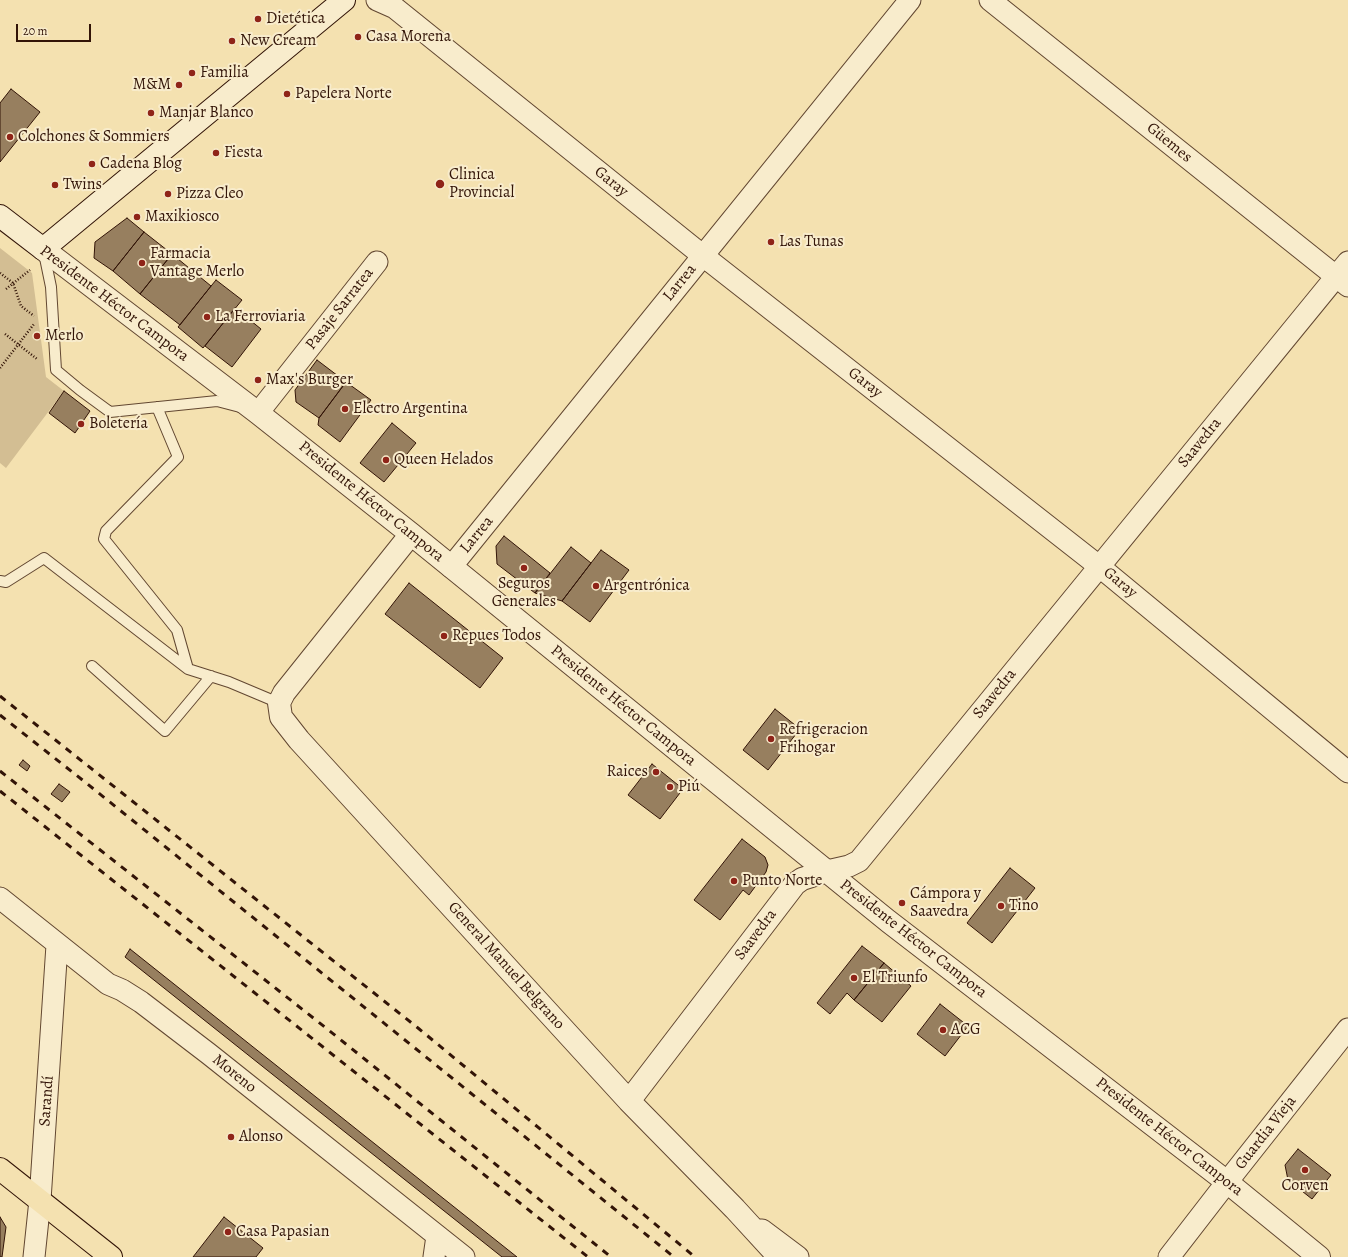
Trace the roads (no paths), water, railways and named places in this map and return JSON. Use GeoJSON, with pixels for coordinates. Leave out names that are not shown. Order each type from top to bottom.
{"type":"FeatureCollection","features":[{"type":"Feature","properties":{"kind":"main road"},"geometry":{"type":"LineString","coordinates":[[0,1170],[111,1257]]}},
{"type":"Feature","properties":{"kind":"street"},"geometry":{"type":"LineString","coordinates":[[43,249],[344,0]]}},
{"type":"Feature","properties":{"kind":"street","name":"Garay"},"geometry":{"type":"LineString","coordinates":[[377,0],[395,8],[702,255],[1100,567],[1348,772]]}},
{"type":"Feature","properties":{"kind":"street","name":"Larrea"},"geometry":{"type":"LineString","coordinates":[[451,567],[702,255],[910,0]]}},
{"type":"Feature","properties":{"kind":"street","name":"Güemes"},"geometry":{"type":"LineString","coordinates":[[990,0],[1344,275]]}},
{"type":"Feature","properties":{"kind":"street","name":"Presidente Héctor Campora"},"geometry":{"type":"LineString","coordinates":[[0,216],[258,413],[411,534],[888,921],[1227,1182],[1319,1257]]}},
{"type":"Feature","properties":{"kind":"street","name":"Pasaje Sarratea"},"geometry":{"type":"LineString","coordinates":[[258,413],[377,262]]}},
{"type":"Feature","properties":{"kind":"street","name":"Saavedra"},"geometry":{"type":"LineString","coordinates":[[629,1101],[795,884],[802,879],[849,866],[859,861],[1100,567],[1344,275]]}},
{"type":"Feature","properties":{"kind":"street"},"geometry":{"type":"LineString","coordinates":[[280,710],[284,693],[411,534]]}},
{"type":"Feature","properties":{"kind":"street","name":"General Manuel Belgrano"},"geometry":{"type":"LineString","coordinates":[[280,710],[299,740],[629,1101],[779,1257]]}},
{"type":"Feature","properties":{"kind":"street","name":"Moreno"},"geometry":{"type":"LineString","coordinates":[[0,898],[108,984],[122,990],[141,1002],[163,1019],[464,1257]]}},
{"type":"Feature","properties":{"kind":"street","name":"Sarandí"},"geometry":{"type":"LineString","coordinates":[[34,1257],[40,1200],[58,945]]}},
{"type":"Feature","properties":{"kind":"street","name":"Guardia Vieja"},"geometry":{"type":"LineString","coordinates":[[1169,1257],[1348,1029]]}},
{"type":"Feature","properties":{"kind":"street","name":"General Manuel Belgrano"},"geometry":{"type":"LineString","coordinates":[[735,1210],[798,1257]]}},
{"type":"Feature","properties":{"kind":"street"},"geometry":{"type":"LineString","coordinates":[[434,1257],[437,1236]]}},
{"type":"Feature","properties":{"kind":"lane"},"geometry":{"type":"LineString","coordinates":[[43,249],[51,287],[56,370],[110,412],[218,401],[258,413]]}},
{"type":"Feature","properties":{"kind":"lane"},"geometry":{"type":"LineString","coordinates":[[157,407],[178,457],[106,531],[104,539],[177,630],[188,669]]}},
{"type":"Feature","properties":{"kind":"lane"},"geometry":{"type":"LineString","coordinates":[[0,581],[6,582],[44,558],[188,669],[229,682],[280,710]]}},
{"type":"Feature","properties":{"kind":"lane"},"geometry":{"type":"LineString","coordinates":[[92,666],[165,731],[211,676]]}},
{"type":"Feature","properties":{"kind":"railway"},"geometry":{"type":"LineString","coordinates":[[0,696],[418,1028],[695,1257]]}},
{"type":"Feature","properties":{"kind":"railway"},"geometry":{"type":"LineString","coordinates":[[0,715],[674,1257]]}},
{"type":"Feature","properties":{"kind":"railway"},"geometry":{"type":"LineString","coordinates":[[0,771],[326,1028],[611,1257]]}},
{"type":"Feature","properties":{"kind":"railway"},"geometry":{"type":"LineString","coordinates":[[0,791],[588,1257]]}},
{"type":"Feature","properties":{"kind":"place","name":"Dietética"},"geometry":{"type":"Point","coordinates":[258,19]}},
{"type":"Feature","properties":{"kind":"place","name":"Casa Morena"},"geometry":{"type":"Point","coordinates":[358,37]}},
{"type":"Feature","properties":{"kind":"place","name":"New Cream"},"geometry":{"type":"Point","coordinates":[232,41]}},
{"type":"Feature","properties":{"kind":"place","name":"Familia"},"geometry":{"type":"Point","coordinates":[192,73]}},
{"type":"Feature","properties":{"kind":"place","name":"M&M"},"geometry":{"type":"Point","coordinates":[179,85]}},
{"type":"Feature","properties":{"kind":"place","name":"Papelera Norte"},"geometry":{"type":"Point","coordinates":[287,94]}},
{"type":"Feature","properties":{"kind":"place","name":"Manjar Blanco"},"geometry":{"type":"Point","coordinates":[151,113]}},
{"type":"Feature","properties":{"kind":"place","name":"Colchones & Sommiers"},"geometry":{"type":"Point","coordinates":[10,137]}},
{"type":"Feature","properties":{"kind":"place","name":"Fiesta"},"geometry":{"type":"Point","coordinates":[216,153]}},
{"type":"Feature","properties":{"kind":"place","name":"Cadena Blog"},"geometry":{"type":"Point","coordinates":[92,164]}},
{"type":"Feature","properties":{"kind":"place","name":"Clinica Provincial"},"geometry":{"type":"Point","coordinates":[440,184]}},
{"type":"Feature","properties":{"kind":"place","name":"Twins"},"geometry":{"type":"Point","coordinates":[55,185]}},
{"type":"Feature","properties":{"kind":"place","name":"Pizza Cleo"},"geometry":{"type":"Point","coordinates":[168,194]}},
{"type":"Feature","properties":{"kind":"place","name":"Maxikiosco"},"geometry":{"type":"Point","coordinates":[137,217]}},
{"type":"Feature","properties":{"kind":"place","name":"Las Tunas"},"geometry":{"type":"Point","coordinates":[771,242]}},
{"type":"Feature","properties":{"kind":"place","name":"Farmacia Vantage Merlo"},"geometry":{"type":"Point","coordinates":[142,263]}},
{"type":"Feature","properties":{"kind":"place","name":"La Ferroviaria"},"geometry":{"type":"Point","coordinates":[207,317]}},
{"type":"Feature","properties":{"kind":"place","name":"Merlo"},"geometry":{"type":"Point","coordinates":[37,336]}},
{"type":"Feature","properties":{"kind":"place","name":"Max's Burger"},"geometry":{"type":"Point","coordinates":[258,380]}},
{"type":"Feature","properties":{"kind":"place","name":"Electro Argentina"},"geometry":{"type":"Point","coordinates":[345,409]}},
{"type":"Feature","properties":{"kind":"place","name":"Boletería"},"geometry":{"type":"Point","coordinates":[81,424]}},
{"type":"Feature","properties":{"kind":"place","name":"Queen Helados"},"geometry":{"type":"Point","coordinates":[386,460]}},
{"type":"Feature","properties":{"kind":"place","name":"Seguros Generales"},"geometry":{"type":"Point","coordinates":[524,568]}},
{"type":"Feature","properties":{"kind":"place","name":"Argentrónica"},"geometry":{"type":"Point","coordinates":[596,586]}},
{"type":"Feature","properties":{"kind":"place","name":"Repues Todos"},"geometry":{"type":"Point","coordinates":[444,636]}},
{"type":"Feature","properties":{"kind":"place","name":"Refrigeracion Frihogar"},"geometry":{"type":"Point","coordinates":[771,739]}},
{"type":"Feature","properties":{"kind":"place","name":"Raices"},"geometry":{"type":"Point","coordinates":[656,772]}},
{"type":"Feature","properties":{"kind":"place","name":"Piú"},"geometry":{"type":"Point","coordinates":[670,787]}},
{"type":"Feature","properties":{"kind":"place","name":"Punto Norte"},"geometry":{"type":"Point","coordinates":[734,881]}},
{"type":"Feature","properties":{"kind":"place","name":"Cámpora y Saavedra"},"geometry":{"type":"Point","coordinates":[902,903]}},
{"type":"Feature","properties":{"kind":"place","name":"Tino"},"geometry":{"type":"Point","coordinates":[1001,906]}},
{"type":"Feature","properties":{"kind":"place","name":"El Triunfo"},"geometry":{"type":"Point","coordinates":[854,978]}},
{"type":"Feature","properties":{"kind":"place","name":"ACG"},"geometry":{"type":"Point","coordinates":[943,1030]}},
{"type":"Feature","properties":{"kind":"place","name":"Alonso"},"geometry":{"type":"Point","coordinates":[231,1137]}},
{"type":"Feature","properties":{"kind":"place","name":"Corven"},"geometry":{"type":"Point","coordinates":[1305,1170]}},
{"type":"Feature","properties":{"kind":"place","name":"Casa Papasian"},"geometry":{"type":"Point","coordinates":[228,1232]}}]}
